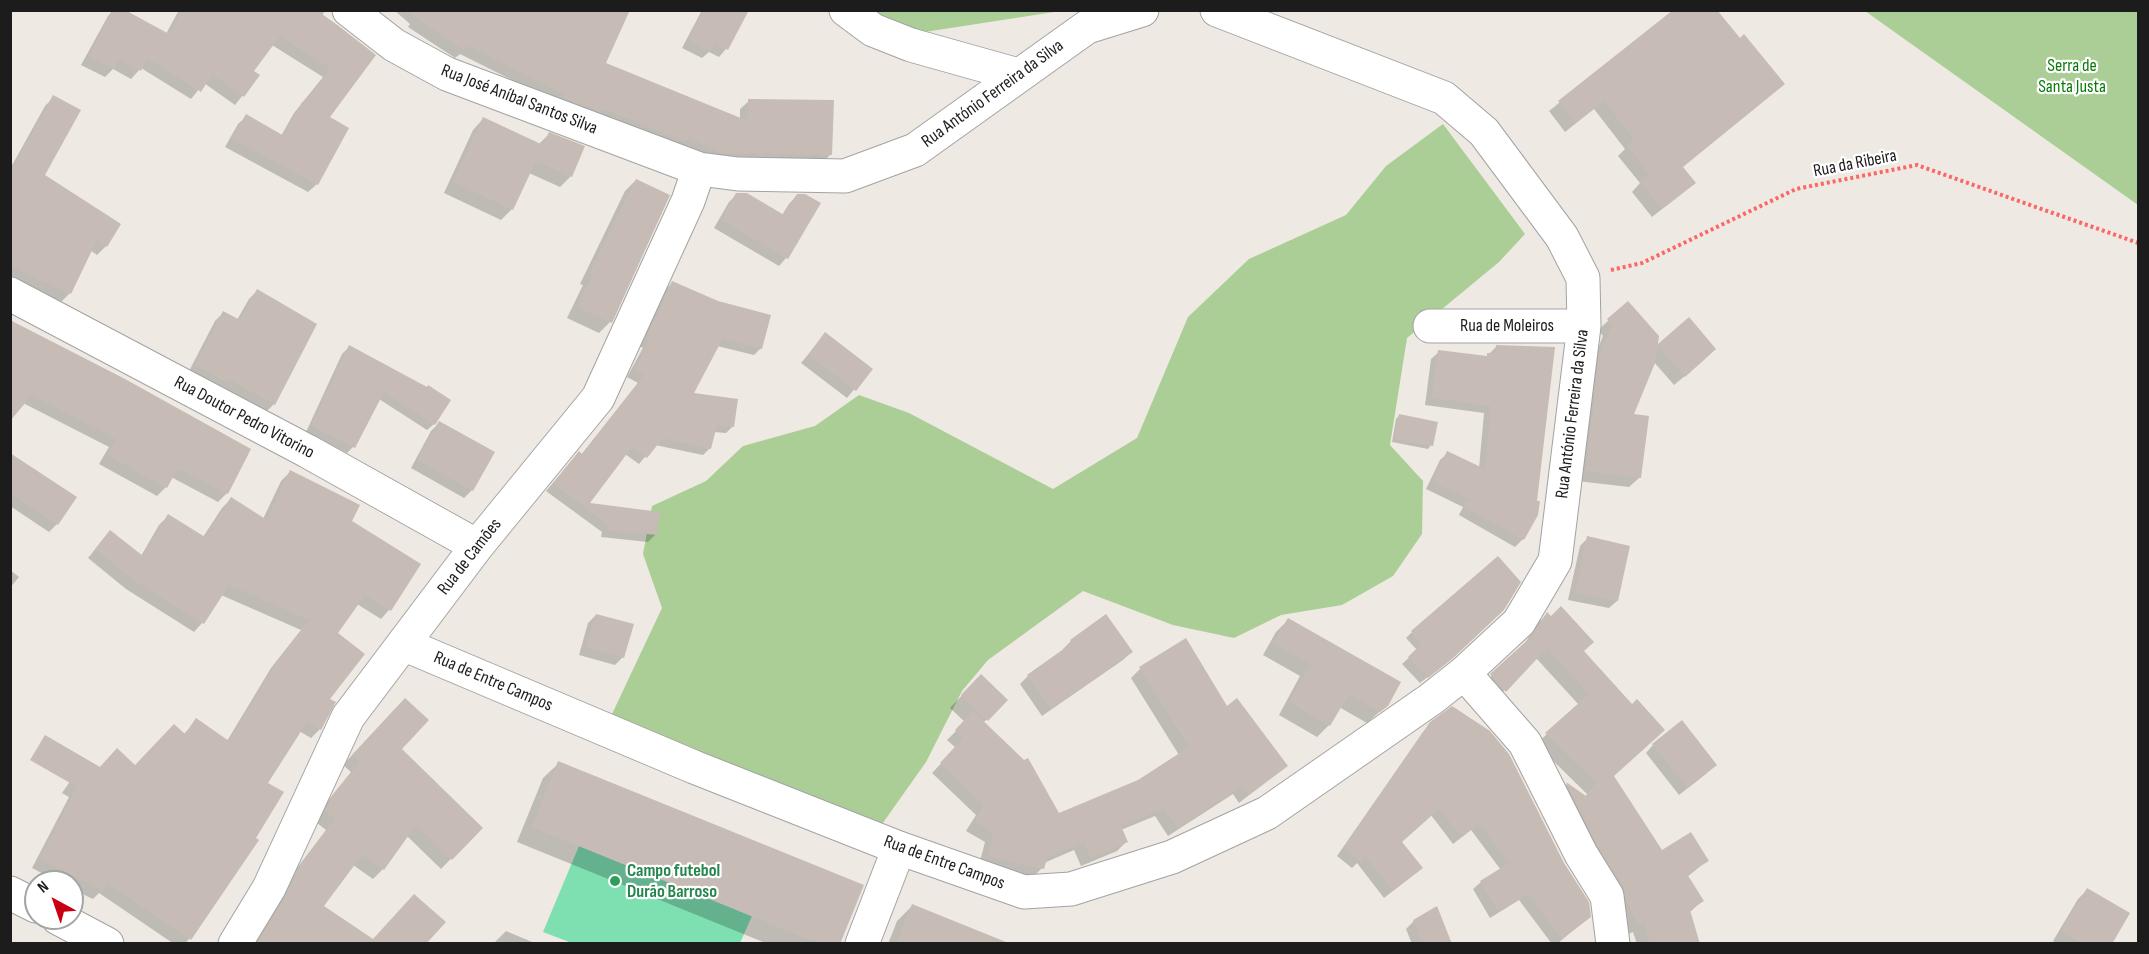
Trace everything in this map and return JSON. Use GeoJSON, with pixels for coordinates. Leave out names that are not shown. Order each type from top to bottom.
{"type":"FeatureCollection","features":[{"type":"Feature","properties":{"kind":"street","name":"Rua José Aníbal Santos Silva"},"geometry":{"type":"LineString","coordinates":[[349,10],[394,45],[447,74],[699,169]]}},
{"type":"Feature","properties":{"kind":"street"},"geometry":{"type":"LineString","coordinates":[[846,10],[873,30],[910,45],[1018,75]]}},
{"type":"Feature","properties":{"kind":"street","name":"Rua António Ferreira da Silva"},"geometry":{"type":"LineString","coordinates":[[699,169],[738,174],[845,176],[915,150],[1087,27],[1142,10]]}},
{"type":"Feature","properties":{"kind":"street","name":"Rua António Ferreira da Silva"},"geometry":{"type":"LineString","coordinates":[[1217,10],[1444,98],[1484,132],[1562,237],[1583,278],[1584,326],[1555,561],[1519,622],[1464,673]]}},
{"type":"Feature","properties":{"kind":"street","name":"Rua de Camões"},"geometry":{"type":"LineString","coordinates":[[235,944],[269,888],[348,717],[477,546],[598,399],[688,201],[699,169]]}},
{"type":"Feature","properties":{"kind":"street","name":"Rua Doutor Pedro Vitorino"},"geometry":{"type":"LineString","coordinates":[[10,294],[307,451],[477,546]]}},
{"type":"Feature","properties":{"kind":"street","name":"Rua de Moleiros"},"geometry":{"type":"LineString","coordinates":[[1430,326],[1584,326]]}},
{"type":"Feature","properties":{"kind":"street","name":"Rua de Entre Campos"},"geometry":{"type":"LineString","coordinates":[[403,644],[694,767],[898,848],[1024,892],[1071,889],[1172,857],[1267,813],[1431,699],[1464,673]]}},
{"type":"Feature","properties":{"kind":"street"},"geometry":{"type":"LineString","coordinates":[[1464,673],[1525,743],[1581,854],[1606,896],[1613,944]]}},
{"type":"Feature","properties":{"kind":"street"},"geometry":{"type":"LineString","coordinates":[[862,944],[898,848]]}},
{"type":"Feature","properties":{"kind":"street"},"geometry":{"type":"LineString","coordinates":[[10,893],[24,900]]}},
{"type":"Feature","properties":{"kind":"street"},"geometry":{"type":"LineString","coordinates":[[81,930],[107,944]]}},
{"type":"Feature","properties":{"kind":"path","name":"Rua da Ribeira"},"geometry":{"type":"LineString","coordinates":[[1583,278],[1642,262],[1796,189],[1917,165],[2139,243]]}},
{"type":"Feature","properties":{"kind":"green space"},"geometry":{"type":"Polygon","coordinates":[[[865,11],[1061,11],[892,37],[865,11]]]}},
{"type":"Feature","properties":{"kind":"green space","name":"Serra de Santa Justa"},"geometry":{"type":"Polygon","coordinates":[[[1865,11],[2138,11],[2138,205],[1865,11]]]}},
{"type":"Feature","properties":{"kind":"green space"},"geometry":{"type":"Polygon","coordinates":[[[1443,124],[1525,234],[1499,262],[1407,338],[1390,445],[1423,481],[1422,534],[1393,576],[1342,605],[1281,615],[1234,638],[1173,625],[1083,591],[988,660],[962,691],[926,762],[880,827],[770,787],[612,714],[662,608],[643,554],[652,506],[706,481],[743,446],[815,426],[859,395],[909,413],[1053,489],[1137,438],[1188,317],[1249,259],[1346,215],[1386,166],[1443,124]]]}},
{"type":"Feature","properties":{"kind":"green space","name":"Campo futebol Durão Barroso"},"geometry":{"type":"Polygon","coordinates":[[[579,846],[752,916],[740,943],[572,943],[543,932],[579,846]]]}},
{"type":"Feature","properties":{"kind":"building"},"geometry":{"type":"Polygon","coordinates":[[[113,10],[125,10],[169,34],[182,10],[316,10],[376,55],[330,117],[349,128],[318,185],[232,138],[246,114],[284,136],[302,102],[304,103],[330,68],[280,36],[254,71],[260,75],[244,97],[212,74],[201,92],[147,58],[141,71],[119,60],[114,69],[89,56],[113,10]]]}},
{"type":"Feature","properties":{"kind":"building"},"geometry":{"type":"Polygon","coordinates":[[[405,10],[630,10],[606,63],[748,121],[748,99],[834,100],[832,155],[721,153],[688,137],[686,142],[602,108],[600,112],[564,98],[565,95],[468,45],[465,51],[405,10]]]}},
{"type":"Feature","properties":{"kind":"building"},"geometry":{"type":"Polygon","coordinates":[[[704,10],[749,10],[728,50],[716,43],[711,51],[688,40],[704,10]]]}},
{"type":"Feature","properties":{"kind":"building"},"geometry":{"type":"Polygon","coordinates":[[[1673,10],[1717,10],[1740,38],[1744,34],[1785,84],[1683,167],[1696,183],[1662,209],[1640,181],[1649,174],[1627,145],[1634,139],[1604,101],[1575,123],[1558,101],[1673,10]]]}},
{"type":"Feature","properties":{"kind":"building"},"geometry":{"type":"Polygon","coordinates":[[[53,95],[81,110],[45,175],[121,224],[107,247],[97,240],[71,294],[10,266],[10,173],[53,95]]]}},
{"type":"Feature","properties":{"kind":"building"},"geometry":{"type":"Polygon","coordinates":[[[483,117],[543,145],[549,132],[585,146],[572,177],[536,161],[513,210],[453,182],[483,117]]]}},
{"type":"Feature","properties":{"kind":"building"},"geometry":{"type":"Polygon","coordinates":[[[636,179],[670,195],[612,323],[577,307],[593,274],[590,273],[636,179]]]}},
{"type":"Feature","properties":{"kind":"building"},"geometry":{"type":"Polygon","coordinates":[[[736,193],[747,193],[784,215],[797,194],[805,194],[821,203],[788,259],[721,220],[736,193]]]}},
{"type":"Feature","properties":{"kind":"building"},"geometry":{"type":"Polygon","coordinates":[[[672,281],[718,301],[771,315],[762,349],[723,338],[694,393],[738,399],[734,427],[717,425],[711,449],[663,438],[647,458],[632,447],[590,503],[660,512],[657,535],[608,530],[608,525],[553,483],[579,451],[582,454],[644,375],[634,370],[649,340],[646,339],[672,281]]]}},
{"type":"Feature","properties":{"kind":"building"},"geometry":{"type":"Polygon","coordinates":[[[257,289],[317,324],[275,405],[229,379],[227,382],[195,365],[223,311],[240,320],[257,289]]]}},
{"type":"Feature","properties":{"kind":"building"},"geometry":{"type":"Polygon","coordinates":[[[1628,301],[1659,336],[1658,344],[1689,317],[1716,349],[1685,377],[1658,346],[1655,363],[1634,414],[1649,416],[1641,478],[1586,471],[1599,357],[1612,325],[1607,319],[1628,301]]]}},
{"type":"Feature","properties":{"kind":"building"},"geometry":{"type":"Polygon","coordinates":[[[10,320],[125,379],[251,449],[228,494],[178,468],[167,488],[107,455],[116,439],[32,395],[10,421],[10,320]]]}},
{"type":"Feature","properties":{"kind":"building"},"geometry":{"type":"Polygon","coordinates":[[[825,332],[873,369],[856,391],[808,355],[825,332]]]}},
{"type":"Feature","properties":{"kind":"building"},"geometry":{"type":"Polygon","coordinates":[[[349,345],[427,387],[428,385],[451,400],[435,425],[384,392],[355,448],[311,425],[349,345]]]}},
{"type":"Feature","properties":{"kind":"building"},"geometry":{"type":"Polygon","coordinates":[[[1496,345],[1555,347],[1537,501],[1540,501],[1538,515],[1524,540],[1465,507],[1470,499],[1432,481],[1447,451],[1485,469],[1491,406],[1432,398],[1438,350],[1487,356],[1487,353],[1495,354],[1496,345]]]}},
{"type":"Feature","properties":{"kind":"building"},"geometry":{"type":"Polygon","coordinates":[[[1399,414],[1438,422],[1433,446],[1394,439],[1399,414]]]}},
{"type":"Feature","properties":{"kind":"building"},"geometry":{"type":"Polygon","coordinates":[[[439,421],[495,452],[473,491],[417,460],[439,421]]]}},
{"type":"Feature","properties":{"kind":"building"},"geometry":{"type":"Polygon","coordinates":[[[10,453],[77,497],[58,525],[10,493],[10,453]]]}},
{"type":"Feature","properties":{"kind":"building"},"geometry":{"type":"Polygon","coordinates":[[[290,470],[360,505],[352,521],[421,564],[391,611],[365,595],[338,633],[365,654],[330,699],[336,702],[321,730],[307,722],[268,783],[284,792],[256,838],[259,840],[191,940],[107,883],[103,891],[84,881],[84,870],[62,870],[40,859],[77,787],[30,760],[45,735],[100,767],[117,748],[135,765],[174,724],[185,734],[196,718],[229,741],[280,657],[309,620],[229,585],[204,624],[135,581],[95,549],[110,530],[143,556],[168,514],[205,537],[231,497],[267,520],[290,470]]]}},
{"type":"Feature","properties":{"kind":"building"},"geometry":{"type":"Polygon","coordinates":[[[1587,536],[1630,546],[1618,601],[1575,593],[1587,536]]]}},
{"type":"Feature","properties":{"kind":"building"},"geometry":{"type":"Polygon","coordinates":[[[1498,556],[1521,582],[1504,610],[1452,659],[1428,678],[1408,657],[1422,643],[1411,631],[1498,556]]]}},
{"type":"Feature","properties":{"kind":"building"},"geometry":{"type":"Polygon","coordinates":[[[1561,606],[1594,642],[1584,651],[1632,704],[1637,699],[1665,730],[1614,776],[1662,850],[1691,832],[1709,861],[1687,874],[1704,901],[1690,910],[1700,944],[1650,944],[1644,922],[1639,925],[1627,903],[1623,886],[1597,845],[1566,782],[1586,796],[1596,783],[1545,733],[1589,694],[1547,648],[1506,692],[1490,674],[1532,636],[1547,612],[1551,616],[1561,606]]]}},
{"type":"Feature","properties":{"kind":"building"},"geometry":{"type":"Polygon","coordinates":[[[596,614],[634,624],[624,658],[586,647],[596,614]]]}},
{"type":"Feature","properties":{"kind":"building"},"geometry":{"type":"Polygon","coordinates":[[[1106,614],[1133,652],[1051,709],[1027,675],[1072,643],[1070,640],[1106,614]]]}},
{"type":"Feature","properties":{"kind":"building"},"geometry":{"type":"Polygon","coordinates":[[[1288,618],[1401,682],[1388,706],[1380,712],[1349,694],[1330,726],[1289,702],[1311,664],[1273,643],[1288,618]]]}},
{"type":"Feature","properties":{"kind":"building"},"geometry":{"type":"Polygon","coordinates":[[[1186,638],[1227,706],[1237,698],[1288,766],[1249,795],[1242,786],[1178,828],[1164,808],[1121,826],[1128,842],[1091,858],[1084,842],[1047,858],[1044,869],[988,856],[993,833],[974,821],[984,805],[940,763],[963,738],[955,730],[973,711],[1024,760],[1028,758],[1059,813],[1138,780],[1189,747],[1139,667],[1186,638]]]}},
{"type":"Feature","properties":{"kind":"building"},"geometry":{"type":"Polygon","coordinates":[[[981,674],[1008,700],[988,721],[961,695],[981,674]]]}},
{"type":"Feature","properties":{"kind":"building"},"geometry":{"type":"Polygon","coordinates":[[[405,698],[429,720],[402,749],[483,828],[452,860],[416,825],[384,870],[362,855],[324,906],[373,939],[414,894],[446,922],[426,944],[257,944],[285,898],[301,864],[335,819],[325,811],[332,796],[360,762],[352,755],[405,698]]]}},
{"type":"Feature","properties":{"kind":"building"},"geometry":{"type":"Polygon","coordinates":[[[1452,706],[1490,731],[1509,754],[1564,863],[1589,902],[1591,917],[1562,939],[1528,894],[1498,911],[1480,881],[1509,863],[1479,823],[1462,837],[1439,809],[1402,842],[1423,868],[1393,891],[1365,856],[1361,862],[1344,848],[1430,722],[1452,706]]]}},
{"type":"Feature","properties":{"kind":"building"},"geometry":{"type":"Polygon","coordinates":[[[1682,720],[1717,765],[1688,788],[1652,744],[1682,720]]]}},
{"type":"Feature","properties":{"kind":"building"},"geometry":{"type":"Polygon","coordinates":[[[558,761],[864,885],[840,944],[820,944],[532,827],[558,761]]]}},
{"type":"Feature","properties":{"kind":"building"},"geometry":{"type":"Polygon","coordinates":[[[2087,888],[2130,913],[2112,944],[2082,944],[2061,931],[2087,888]]]}},
{"type":"Feature","properties":{"kind":"building"},"geometry":{"type":"Polygon","coordinates":[[[912,904],[1006,942],[1006,944],[896,944],[912,904]]]}},
{"type":"Feature","properties":{"kind":"building"},"geometry":{"type":"Polygon","coordinates":[[[1437,906],[1452,944],[1423,944],[1413,920],[1437,906]]]}},
{"type":"Feature","properties":{"kind":"place","name":"Campo futebol Durão Barroso"},"geometry":{"type":"Point","coordinates":[615,881]}}]}
